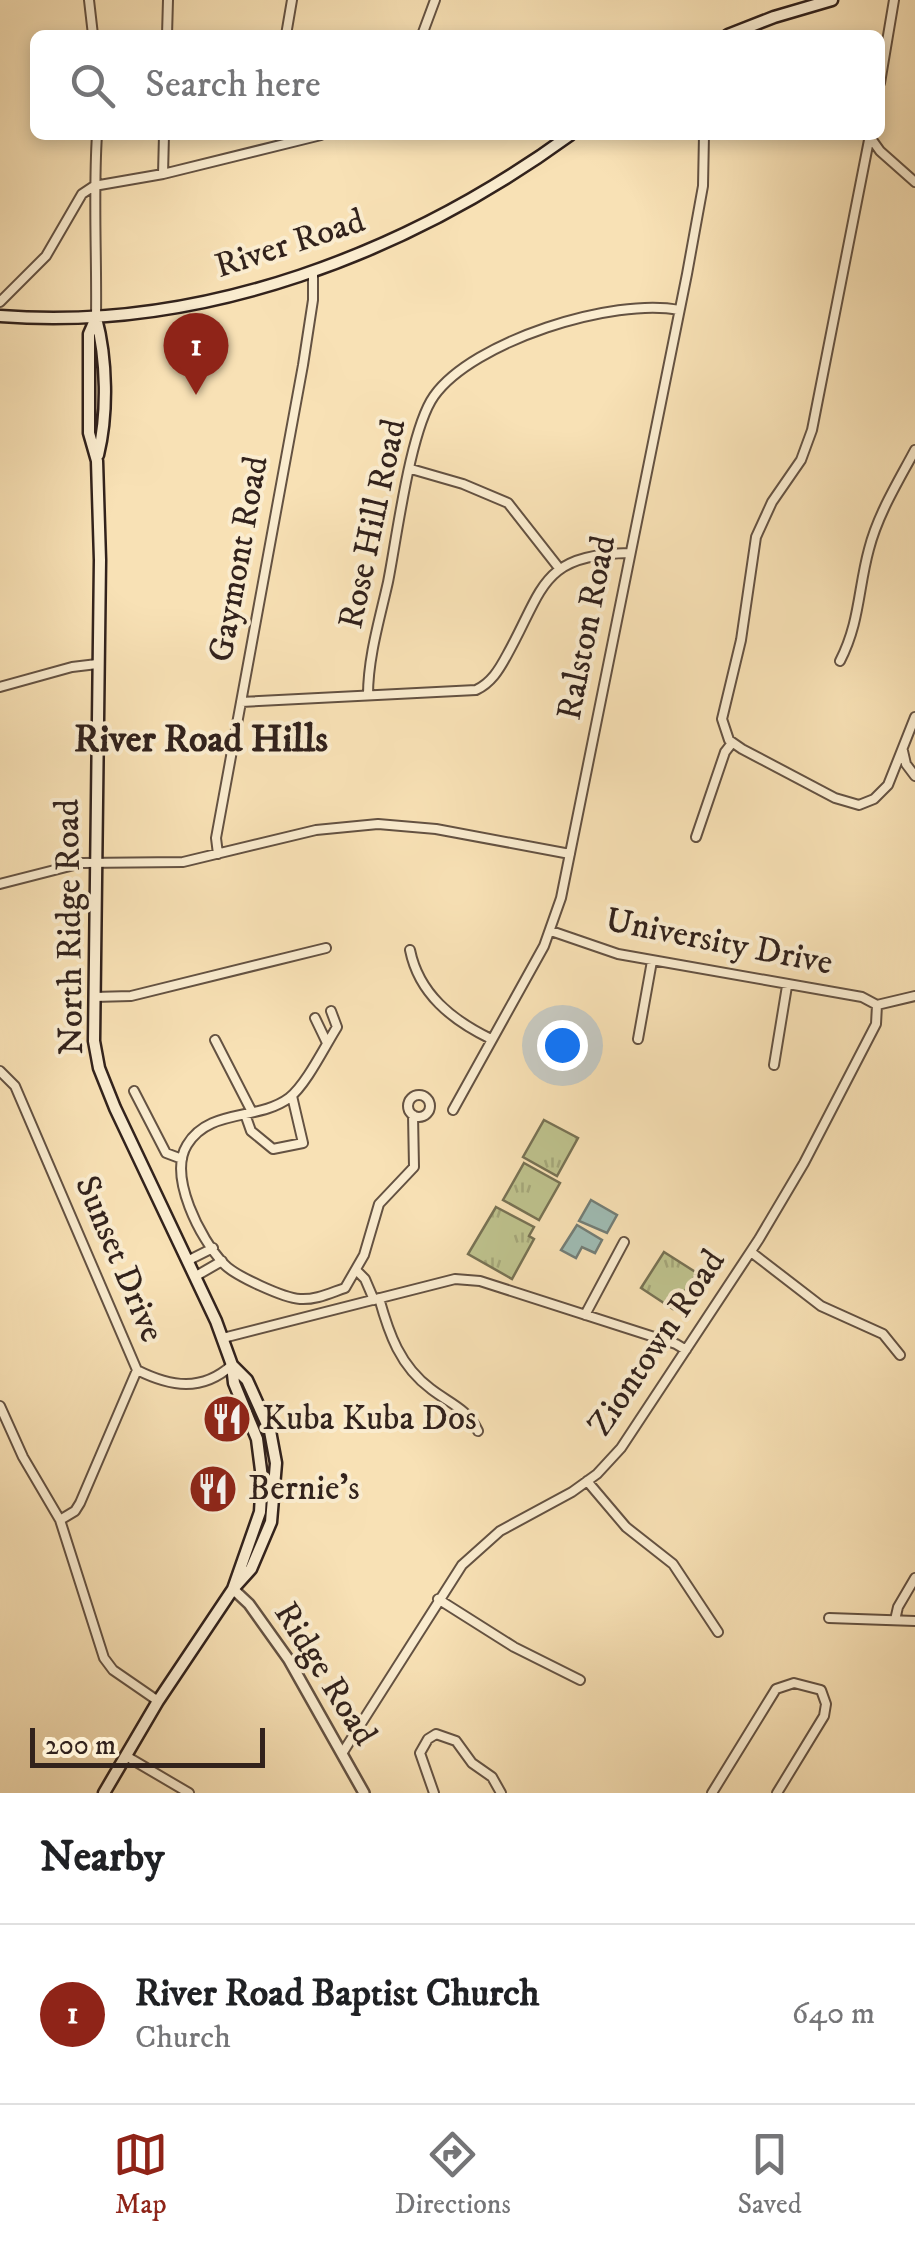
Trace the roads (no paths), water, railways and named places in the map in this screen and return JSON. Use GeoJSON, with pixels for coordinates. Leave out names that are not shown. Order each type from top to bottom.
{"type":"FeatureCollection","features":[{"type":"Feature","properties":{"kind":"main road"},"geometry":{"type":"LineString","coordinates":[[742,30],[832,0]]}},
{"type":"Feature","properties":{"kind":"main road","name":"River Road"},"geometry":{"type":"LineString","coordinates":[[0,316],[96,318],[220,297],[313,273],[383,244],[476,194],[562,140]]}},
{"type":"Feature","properties":{"kind":"main road","name":"North Ridge Road"},"geometry":{"type":"LineString","coordinates":[[96,318],[101,335],[104,414],[96,461],[100,560],[94,1040],[99,1068],[115,1108],[223,1338],[234,1383],[257,1439],[262,1478],[258,1525],[233,1589],[158,1701],[104,1793]]}},
{"type":"Feature","properties":{"kind":"street"},"geometry":{"type":"LineString","coordinates":[[89,0],[92,30]]}},
{"type":"Feature","properties":{"kind":"street"},"geometry":{"type":"LineString","coordinates":[[167,30],[168,0]]}},
{"type":"Feature","properties":{"kind":"street"},"geometry":{"type":"LineString","coordinates":[[287,30],[292,0]]}},
{"type":"Feature","properties":{"kind":"street"},"geometry":{"type":"LineString","coordinates":[[424,30],[435,0]]}},
{"type":"Feature","properties":{"kind":"street"},"geometry":{"type":"LineString","coordinates":[[885,53],[894,0]]}},
{"type":"Feature","properties":{"kind":"street"},"geometry":{"type":"LineString","coordinates":[[96,318],[98,202],[94,186],[98,140]]}},
{"type":"Feature","properties":{"kind":"street"},"geometry":{"type":"LineString","coordinates":[[163,174],[164,140]]}},
{"type":"Feature","properties":{"kind":"street"},"geometry":{"type":"LineString","coordinates":[[274,140],[275,148]]}},
{"type":"Feature","properties":{"kind":"street"},"geometry":{"type":"LineString","coordinates":[[0,302],[46,256],[82,194],[94,186],[163,174],[303,140]]}},
{"type":"Feature","properties":{"kind":"street","name":"Ralston Road"},"geometry":{"type":"LineString","coordinates":[[453,1110],[551,931],[562,898],[703,186],[704,140]]}},
{"type":"Feature","properties":{"kind":"street"},"geometry":{"type":"LineString","coordinates":[[869,140],[812,430],[801,460],[772,502],[756,537],[742,640],[722,720],[732,743],[851,804],[874,799],[884,790],[915,717]]}},
{"type":"Feature","properties":{"kind":"street"},"geometry":{"type":"LineString","coordinates":[[872,140],[880,152],[915,182]]}},
{"type":"Feature","properties":{"kind":"street","name":"Gaymont Road"},"geometry":{"type":"LineString","coordinates":[[218,854],[216,838],[303,365],[313,273]]}},
{"type":"Feature","properties":{"kind":"street","name":"Rose Hill Road"},"geometry":{"type":"LineString","coordinates":[[368,695],[411,469],[430,402],[446,381],[554,323],[617,312],[679,310]]}},
{"type":"Feature","properties":{"kind":"street"},"geometry":{"type":"LineString","coordinates":[[840,661],[858,618],[865,565],[875,530],[915,450]]}},
{"type":"Feature","properties":{"kind":"street"},"geometry":{"type":"LineString","coordinates":[[411,469],[465,484],[508,503],[559,568]]}},
{"type":"Feature","properties":{"kind":"street"},"geometry":{"type":"LineString","coordinates":[[240,702],[462,693],[485,686],[499,670],[531,603],[559,568],[578,558],[630,554]]}},
{"type":"Feature","properties":{"kind":"street"},"geometry":{"type":"LineString","coordinates":[[0,686],[97,664]]}},
{"type":"Feature","properties":{"kind":"street"},"geometry":{"type":"LineString","coordinates":[[696,836],[725,752],[732,743]]}},
{"type":"Feature","properties":{"kind":"street"},"geometry":{"type":"LineString","coordinates":[[903,752],[915,776]]}},
{"type":"Feature","properties":{"kind":"street"},"geometry":{"type":"LineString","coordinates":[[0,884],[82,862],[174,863],[316,830],[378,824],[436,829],[570,854]]}},
{"type":"Feature","properties":{"kind":"street","name":"University Drive"},"geometry":{"type":"LineString","coordinates":[[551,931],[607,951],[862,997],[876,1005]]}},
{"type":"Feature","properties":{"kind":"street"},"geometry":{"type":"LineString","coordinates":[[94,998],[131,996],[326,948]]}},
{"type":"Feature","properties":{"kind":"street"},"geometry":{"type":"LineString","coordinates":[[410,950],[413,965],[442,1008],[490,1039]]}},
{"type":"Feature","properties":{"kind":"street"},"geometry":{"type":"LineString","coordinates":[[638,1039],[652,961]]}},
{"type":"Feature","properties":{"kind":"street"},"geometry":{"type":"LineString","coordinates":[[774,1065],[787,986]]}},
{"type":"Feature","properties":{"kind":"street"},"geometry":{"type":"LineString","coordinates":[[876,1005],[915,996]]}},
{"type":"Feature","properties":{"kind":"street","name":"Ziontown Road"},"geometry":{"type":"LineString","coordinates":[[343,1752],[462,1564],[487,1541],[588,1481],[621,1448],[751,1252],[804,1163],[876,1024],[876,1005]]}},
{"type":"Feature","properties":{"kind":"street"},"geometry":{"type":"LineString","coordinates":[[331,1011],[337,1028],[292,1096],[272,1107],[199,1129],[185,1148],[179,1169],[181,1186],[225,1266],[287,1297],[305,1300],[345,1288],[364,1255],[380,1204],[414,1167],[412,1115]]}},
{"type":"Feature","properties":{"kind":"street"},"geometry":{"type":"LineString","coordinates":[[314,1018],[327,1043]]}},
{"type":"Feature","properties":{"kind":"street"},"geometry":{"type":"LineString","coordinates":[[214,1040],[249,1113],[252,1131],[273,1149],[304,1143],[292,1096]]}},
{"type":"Feature","properties":{"kind":"street","name":"Sunset Drive"},"geometry":{"type":"LineString","coordinates":[[0,1071],[15,1086],[137,1370],[75,1512],[60,1520]]}},
{"type":"Feature","properties":{"kind":"street"},"geometry":{"type":"LineString","coordinates":[[134,1091],[166,1153],[182,1159]]}},
{"type":"Feature","properties":{"kind":"street"},"geometry":{"type":"LineString","coordinates":[[584,1315],[624,1242]]}},
{"type":"Feature","properties":{"kind":"street"},"geometry":{"type":"LineString","coordinates":[[189,1260],[213,1248]]}},
{"type":"Feature","properties":{"kind":"street"},"geometry":{"type":"LineString","coordinates":[[751,1252],[822,1306],[882,1334],[900,1355]]}},
{"type":"Feature","properties":{"kind":"street"},"geometry":{"type":"LineString","coordinates":[[196,1276],[222,1261]]}},
{"type":"Feature","properties":{"kind":"street"},"geometry":{"type":"LineString","coordinates":[[356,1270],[376,1299],[408,1367],[431,1389],[468,1414],[478,1431]]}},
{"type":"Feature","properties":{"kind":"street"},"geometry":{"type":"LineString","coordinates":[[223,1338],[451,1280],[470,1280],[686,1350]]}},
{"type":"Feature","properties":{"kind":"street"},"geometry":{"type":"LineString","coordinates":[[137,1370],[170,1384],[186,1386],[217,1376],[232,1364]]}},
{"type":"Feature","properties":{"kind":"street"},"geometry":{"type":"LineString","coordinates":[[0,1406],[4,1430],[60,1520],[104,1658],[113,1670],[158,1701]]}},
{"type":"Feature","properties":{"kind":"street"},"geometry":{"type":"LineString","coordinates":[[588,1481],[626,1527],[673,1564],[718,1632]]}},
{"type":"Feature","properties":{"kind":"street"},"geometry":{"type":"LineString","coordinates":[[896,1620],[898,1607],[915,1578]]}},
{"type":"Feature","properties":{"kind":"street","name":"Ridge Road"},"geometry":{"type":"LineString","coordinates":[[233,1589],[250,1604],[274,1637],[364,1793]]}},
{"type":"Feature","properties":{"kind":"street"},"geometry":{"type":"LineString","coordinates":[[438,1599],[514,1647],[580,1680]]}},
{"type":"Feature","properties":{"kind":"street"},"geometry":{"type":"LineString","coordinates":[[829,1618],[915,1621]]}},
{"type":"Feature","properties":{"kind":"street"},"geometry":{"type":"LineString","coordinates":[[712,1793],[781,1686],[794,1683],[820,1690],[826,1704],[824,1716],[778,1793]]}},
{"type":"Feature","properties":{"kind":"street"},"geometry":{"type":"LineString","coordinates":[[434,1793],[420,1753],[436,1734],[456,1741],[472,1763],[492,1778],[501,1793]]}},
{"type":"Feature","properties":{"kind":"street"},"geometry":{"type":"LineString","coordinates":[[126,1756],[189,1793]]}},
{"type":"Feature","properties":{"kind":"water"},"geometry":{"type":"Polygon","coordinates":[[[591,1200],[617,1215],[607,1233],[579,1221],[591,1200]]]}},
{"type":"Feature","properties":{"kind":"water"},"geometry":{"type":"Polygon","coordinates":[[[577,1225],[602,1240],[595,1253],[582,1247],[576,1258],[561,1250],[577,1225]]]}},
{"type":"Feature","properties":{"kind":"place","name":"River Road Baptist Church"},"geometry":{"type":"Point","coordinates":[196,395]}},
{"type":"Feature","properties":{"kind":"place","name":"Kuba Kuba Dos"},"geometry":{"type":"Point","coordinates":[227,1419]}},
{"type":"Feature","properties":{"kind":"place","name":"Bernie's"},"geometry":{"type":"Point","coordinates":[213,1489]}},
{"type":"Feature","properties":{"kind":"district","name":"River Road Hills"},"geometry":{"type":"Point","coordinates":[201,740]}}]}
